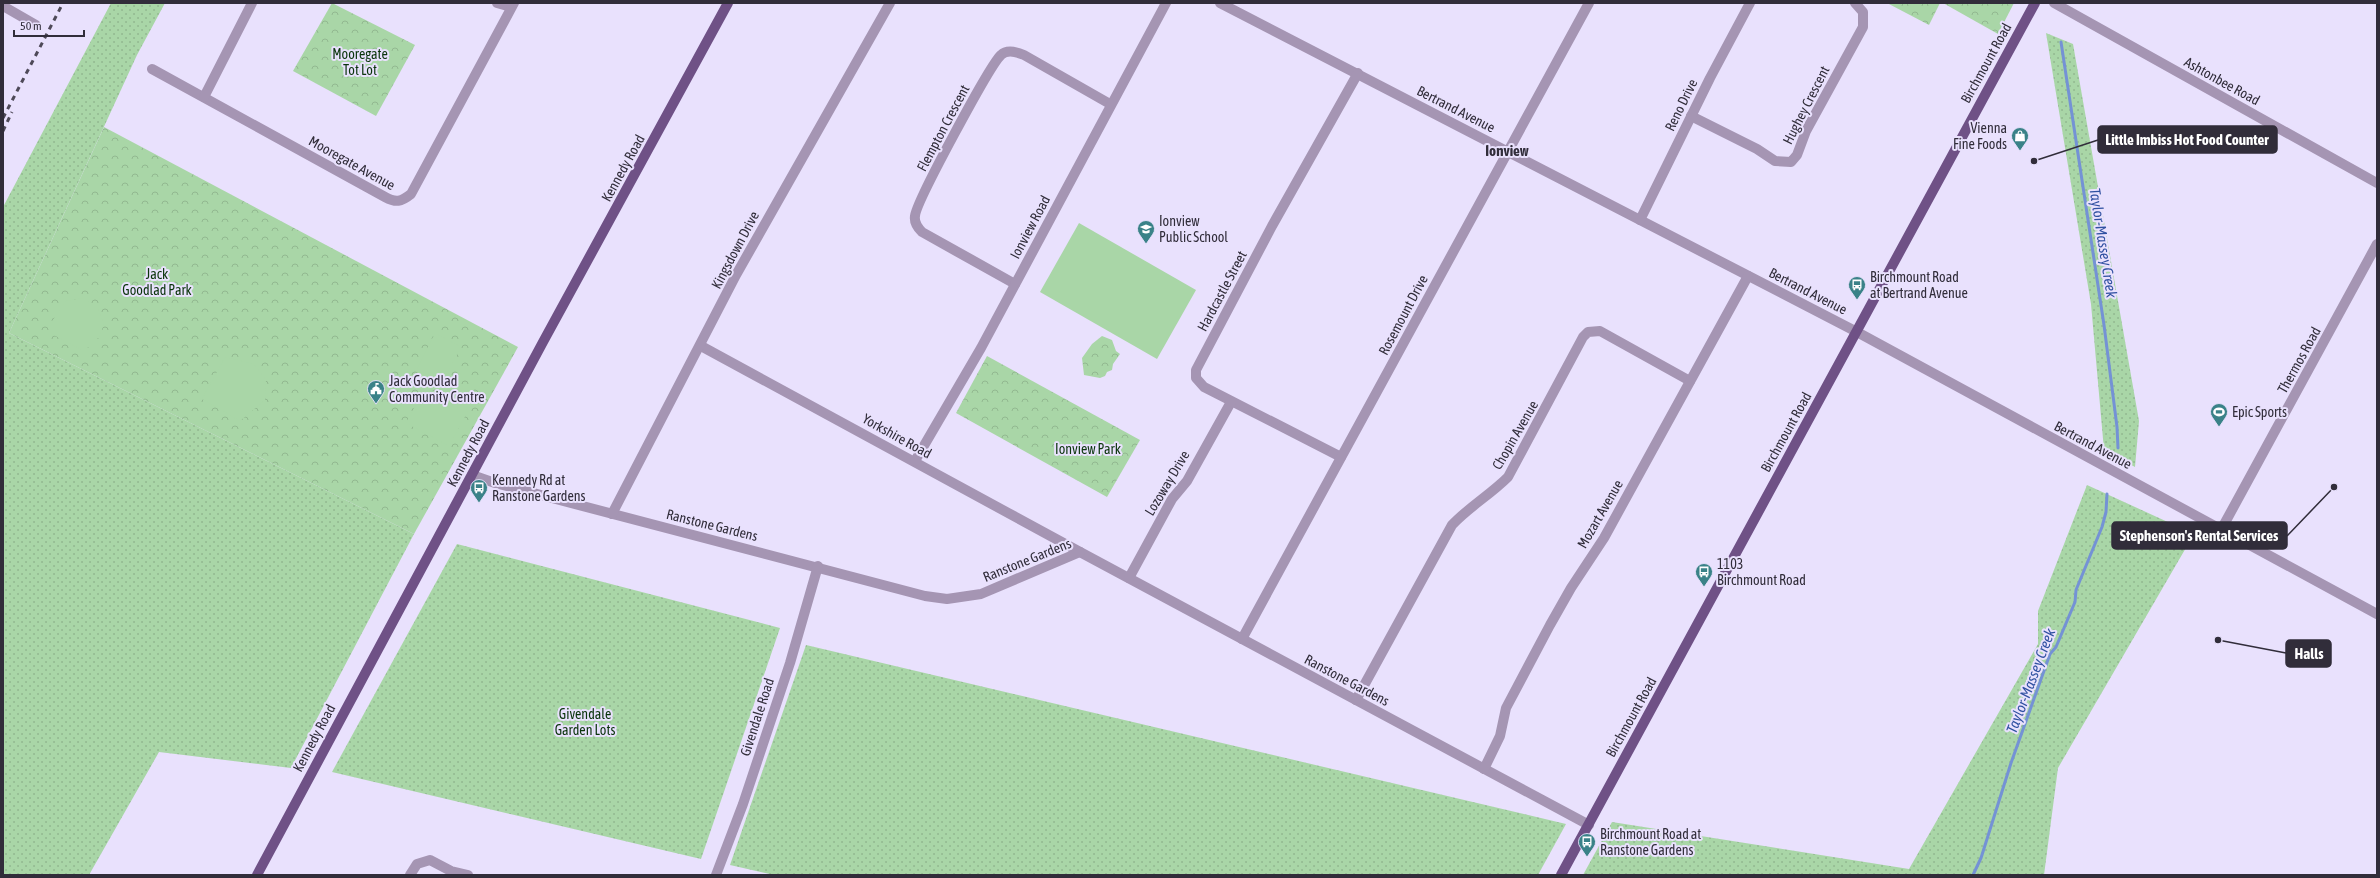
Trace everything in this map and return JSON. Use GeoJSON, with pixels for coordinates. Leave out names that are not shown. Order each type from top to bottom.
{"type":"FeatureCollection","features":[{"type":"Feature","properties":{"kind":"main road","name":"Kennedy Road"},"geometry":{"type":"LineString","coordinates":[[257,875],[728,3]]}},
{"type":"Feature","properties":{"kind":"main road","name":"Birchmount Road"},"geometry":{"type":"LineString","coordinates":[[1561,875],[2035,3]]}},
{"type":"Feature","properties":{"kind":"street"},"geometry":{"type":"LineString","coordinates":[[204,97],[252,3]]}},
{"type":"Feature","properties":{"kind":"street"},"geometry":{"type":"LineString","coordinates":[[497,3],[513,5]]}},
{"type":"Feature","properties":{"kind":"street","name":"Kingsdown Drive"},"geometry":{"type":"LineString","coordinates":[[612,514],[786,186],[821,128],[890,3]]}},
{"type":"Feature","properties":{"kind":"street","name":"Ionview Road"},"geometry":{"type":"LineString","coordinates":[[914,462],[1015,284],[1110,104],[1166,3]]}},
{"type":"Feature","properties":{"kind":"street","name":"Bertrand Avenue"},"geometry":{"type":"LineString","coordinates":[[1220,3],[1857,332],[2377,614]]}},
{"type":"Feature","properties":{"kind":"street","name":"Rosemount Drive"},"geometry":{"type":"LineString","coordinates":[[1242,639],[1589,3]]}},
{"type":"Feature","properties":{"kind":"street","name":"Reno Drive"},"geometry":{"type":"LineString","coordinates":[[1640,220],[1691,116],[1750,3]]}},
{"type":"Feature","properties":{"kind":"street","name":"Hughey Crescent"},"geometry":{"type":"LineString","coordinates":[[1691,116],[1757,149],[1775,162],[1791,162],[1797,155],[1806,131],[1863,27],[1863,12],[1855,3]]}},
{"type":"Feature","properties":{"kind":"street","name":"Ashtonbee Road"},"geometry":{"type":"LineString","coordinates":[[2054,3],[2377,183]]}},
{"type":"Feature","properties":{"kind":"street","name":"Mooregate Avenue"},"geometry":{"type":"LineString","coordinates":[[152,69],[394,202],[403,201],[411,194],[513,5]]}},
{"type":"Feature","properties":{"kind":"street"},"geometry":{"type":"LineString","coordinates":[[3,6],[36,25]]}},
{"type":"Feature","properties":{"kind":"street","name":"Flempton Crescent"},"geometry":{"type":"LineString","coordinates":[[1015,284],[922,232],[917,226],[915,216],[919,204],[949,146],[994,64],[1006,52],[1015,52],[1024,55],[1110,104]]}},
{"type":"Feature","properties":{"kind":"street","name":"Hardcastle Street"},"geometry":{"type":"LineString","coordinates":[[1341,457],[1231,402],[1199,383],[1196,378],[1196,370],[1272,226],[1358,74]]}},
{"type":"Feature","properties":{"kind":"street","name":"Thermos Road"},"geometry":{"type":"LineString","coordinates":[[2221,530],[2377,244]]}},
{"type":"Feature","properties":{"kind":"street","name":"Mozart Avenue"},"geometry":{"type":"LineString","coordinates":[[1484,769],[1500,736],[1506,708],[1515,690],[1571,588],[1604,538],[1748,276]]}},
{"type":"Feature","properties":{"kind":"street","name":"Chopin Avenue"},"geometry":{"type":"LineString","coordinates":[[1356,700],[1452,525],[1469,507],[1493,492],[1508,477],[1583,337],[1588,332],[1600,331],[1690,381]]}},
{"type":"Feature","properties":{"kind":"street","name":"Yorkshire Road"},"geometry":{"type":"LineString","coordinates":[[701,346],[1080,552]]}},
{"type":"Feature","properties":{"kind":"street","name":"Lozoway Drive"},"geometry":{"type":"LineString","coordinates":[[1129,578],[1172,499],[1187,481],[1231,402]]}},
{"type":"Feature","properties":{"kind":"street","name":"Ranstone Gardens"},"geometry":{"type":"LineString","coordinates":[[472,475],[494,483],[818,566],[925,596],[947,599],[981,594],[1080,552],[1589,824]]}},
{"type":"Feature","properties":{"kind":"street","name":"Givendale Road"},"geometry":{"type":"LineString","coordinates":[[716,875],[743,804],[790,663],[818,566]]}},
{"type":"Feature","properties":{"kind":"street"},"geometry":{"type":"LineString","coordinates":[[410,875],[417,864],[430,860],[451,870],[468,875]]}},
{"type":"Feature","properties":{"kind":"green space"},"geometry":{"type":"Polygon","coordinates":[[[111,3],[165,3],[137,55],[9,333],[414,534],[291,768],[159,752],[89,875],[3,875],[3,207],[111,3]]]}},
{"type":"Feature","properties":{"kind":"green space","name":"Mooregate Tot Lot"},"geometry":{"type":"Polygon","coordinates":[[[332,3],[415,45],[376,116],[293,71],[332,3]]]}},
{"type":"Feature","properties":{"kind":"green space"},"geometry":{"type":"Polygon","coordinates":[[[1887,3],[1940,3],[1929,25],[1887,3]]]}},
{"type":"Feature","properties":{"kind":"green space"},"geometry":{"type":"Polygon","coordinates":[[[1943,3],[2014,3],[1998,34],[1943,3]]]}},
{"type":"Feature","properties":{"kind":"green space"},"geometry":{"type":"Polygon","coordinates":[[[2046,33],[2073,44],[2139,421],[2135,467],[2104,450],[2091,304],[2046,33]]]}},
{"type":"Feature","properties":{"kind":"green space","name":"Jack Goodlad Park"},"geometry":{"type":"Polygon","coordinates":[[[104,127],[518,347],[414,534],[9,333],[104,127]]]}},
{"type":"Feature","properties":{"kind":"green space"},"geometry":{"type":"Polygon","coordinates":[[[1079,223],[1196,290],[1157,359],[1040,292],[1079,223]]]}},
{"type":"Feature","properties":{"kind":"green space"},"geometry":{"type":"Polygon","coordinates":[[[84,298],[98,309],[104,324],[99,337],[84,351],[50,333],[50,324],[66,301],[84,298]]]}},
{"type":"Feature","properties":{"kind":"green space"},"geometry":{"type":"Polygon","coordinates":[[[435,333],[461,347],[442,382],[417,369],[435,333]]]}},
{"type":"Feature","properties":{"kind":"green space"},"geometry":{"type":"Polygon","coordinates":[[[1102,336],[1112,340],[1116,351],[1120,354],[1113,364],[1112,370],[1107,372],[1105,376],[1100,378],[1084,375],[1082,358],[1092,344],[1102,336]]]}},
{"type":"Feature","properties":{"kind":"green space","name":"Ionview Park"},"geometry":{"type":"Polygon","coordinates":[[[987,356],[1140,440],[1107,497],[956,413],[987,356]]]}},
{"type":"Feature","properties":{"kind":"green space"},"geometry":{"type":"Polygon","coordinates":[[[225,357],[254,364],[266,380],[265,400],[240,421],[202,399],[225,357]]]}},
{"type":"Feature","properties":{"kind":"green space"},"geometry":{"type":"Polygon","coordinates":[[[425,387],[468,411],[449,446],[406,423],[425,387]]]}},
{"type":"Feature","properties":{"kind":"green space"},"geometry":{"type":"Polygon","coordinates":[[[2087,485],[2194,534],[2058,768],[2044,875],[1583,875],[1612,822],[1909,869],[2038,644],[2038,611],[2087,485]]]}},
{"type":"Feature","properties":{"kind":"green space","name":"Givendale Garden Lots"},"geometry":{"type":"Polygon","coordinates":[[[457,544],[780,628],[701,859],[332,772],[457,544]]]}},
{"type":"Feature","properties":{"kind":"green space"},"geometry":{"type":"Polygon","coordinates":[[[806,645],[1566,824],[1538,875],[774,875],[730,865],[806,645]]]}},
{"type":"Feature","properties":{"kind":"waterway","name":"Taylor-Massey Creek"},"geometry":{"type":"LineString","coordinates":[[2061,42],[2104,325],[2117,427],[2118,448]]}},
{"type":"Feature","properties":{"kind":"waterway","name":"Taylor-Massey Creek"},"geometry":{"type":"LineString","coordinates":[[1973,875],[1981,858],[2011,763],[2050,654],[2056,647],[2075,602],[2076,590],[2102,527],[2106,512],[2107,494]]}},
{"type":"Feature","properties":{"kind":"railway"},"geometry":{"type":"LineString","coordinates":[[3,118],[63,3]]}},
{"type":"Feature","properties":{"kind":"railway"},"geometry":{"type":"LineString","coordinates":[[3,131],[12,112]]}},
{"type":"Feature","properties":{"kind":"place","name":"Vienna Fine Foods"},"geometry":{"type":"Point","coordinates":[2020,151]}},
{"type":"Feature","properties":{"kind":"place","name":"Little Imbiss Hot Food Counter"},"geometry":{"type":"Point","coordinates":[2034,161]}},
{"type":"Feature","properties":{"kind":"place","name":"Ionview Public School"},"geometry":{"type":"Point","coordinates":[1146,244]}},
{"type":"Feature","properties":{"kind":"place","name":"Birchmount Road at Bertrand Avenue"},"geometry":{"type":"Point","coordinates":[1857,300]}},
{"type":"Feature","properties":{"kind":"place","name":"Jack Goodlad Community Centre"},"geometry":{"type":"Point","coordinates":[376,404]}},
{"type":"Feature","properties":{"kind":"place","name":"Epic Sports"},"geometry":{"type":"Point","coordinates":[2219,427]}},
{"type":"Feature","properties":{"kind":"place","name":"Stephenson's Rental Services"},"geometry":{"type":"Point","coordinates":[2334,487]}},
{"type":"Feature","properties":{"kind":"place","name":"Kennedy Rd at Ranstone Gardens"},"geometry":{"type":"Point","coordinates":[479,503]}},
{"type":"Feature","properties":{"kind":"place","name":"1103 Birchmount Road"},"geometry":{"type":"Point","coordinates":[1704,587]}},
{"type":"Feature","properties":{"kind":"place","name":"Halls"},"geometry":{"type":"Point","coordinates":[2218,640]}},
{"type":"Feature","properties":{"kind":"place","name":"Birchmount Road at Ranstone Gardens"},"geometry":{"type":"Point","coordinates":[1587,857]}},
{"type":"Feature","properties":{"kind":"district","name":"Ionview"},"geometry":{"type":"Point","coordinates":[1507,151]}}]}
